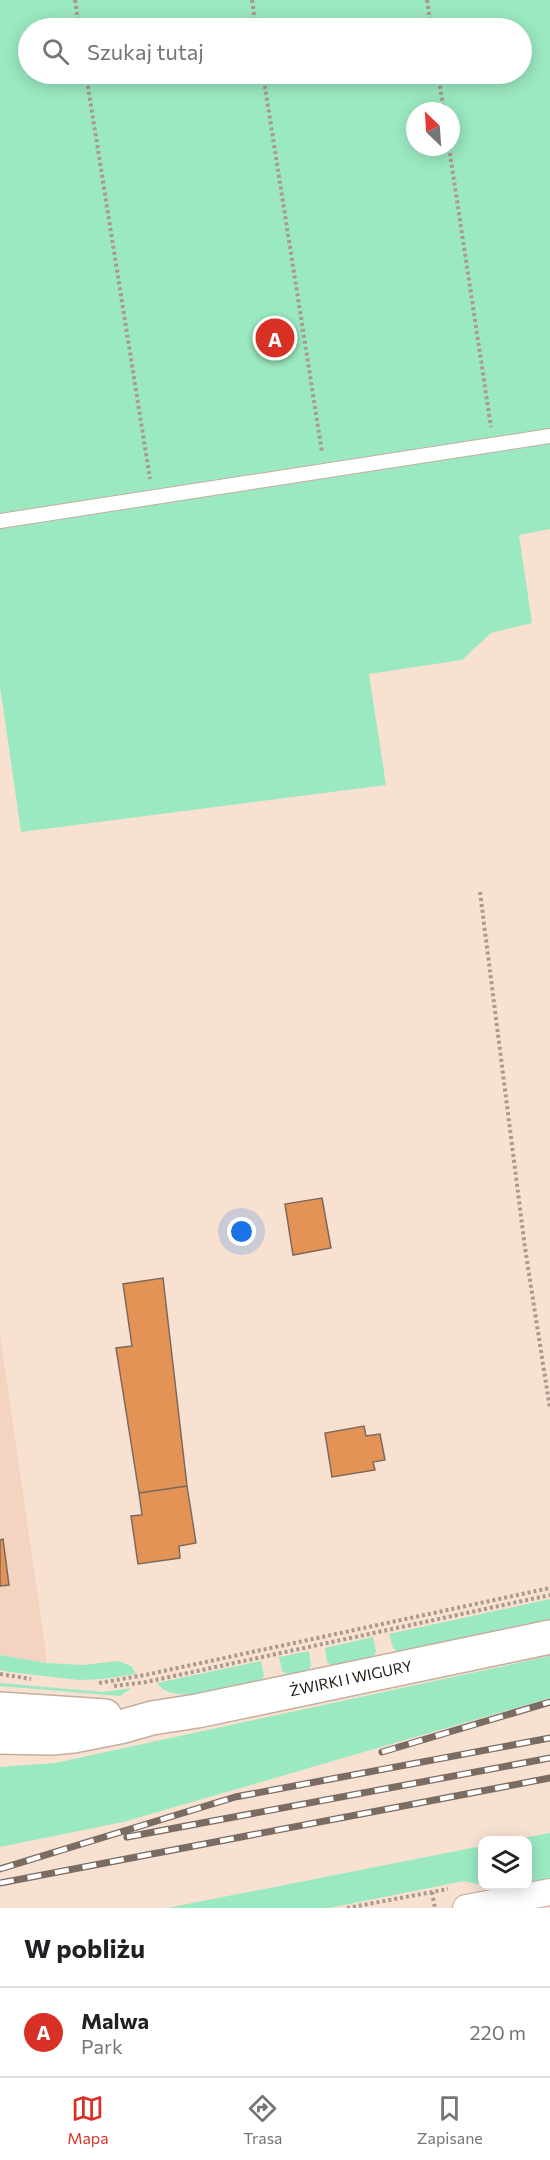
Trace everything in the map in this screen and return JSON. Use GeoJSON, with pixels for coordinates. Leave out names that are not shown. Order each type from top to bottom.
{"type":"FeatureCollection","features":[{"type":"Feature","properties":{"kind":"main road","name":"ŻWIRKI I WIGURY"},"geometry":{"type":"LineString","coordinates":[[0,1737],[51,1738],[98,1732],[152,1718],[208,1709],[550,1637]]}},
{"type":"Feature","properties":{"kind":"main road","name":"ŻWIRKI I WIGURY"},"geometry":{"type":"LineString","coordinates":[[0,1709],[152,1718]]}},
{"type":"Feature","properties":{"kind":"street"},"geometry":{"type":"LineString","coordinates":[[466,1908],[550,1892]]}},
{"type":"Feature","properties":{"kind":"lane"},"geometry":{"type":"LineString","coordinates":[[0,521],[550,436]]}},
{"type":"Feature","properties":{"kind":"path"},"geometry":{"type":"LineString","coordinates":[[75,0],[78,18]]}},
{"type":"Feature","properties":{"kind":"path"},"geometry":{"type":"LineString","coordinates":[[252,0],[255,18]]}},
{"type":"Feature","properties":{"kind":"path"},"geometry":{"type":"LineString","coordinates":[[427,0],[430,18]]}},
{"type":"Feature","properties":{"kind":"path"},"geometry":{"type":"LineString","coordinates":[[88,84],[153,498]]}},
{"type":"Feature","properties":{"kind":"path"},"geometry":{"type":"LineString","coordinates":[[265,84],[325,471]]}},
{"type":"Feature","properties":{"kind":"path"},"geometry":{"type":"LineString","coordinates":[[440,84],[443,102]]}},
{"type":"Feature","properties":{"kind":"path"},"geometry":{"type":"LineString","coordinates":[[450,156],[494,445]]}},
{"type":"Feature","properties":{"kind":"path"},"geometry":{"type":"LineString","coordinates":[[480,892],[525,1248],[550,1409]]}},
{"type":"Feature","properties":{"kind":"path"},"geometry":{"type":"LineString","coordinates":[[550,1588],[101,1686],[146,1682],[550,1595]]}},
{"type":"Feature","properties":{"kind":"path"},"geometry":{"type":"LineString","coordinates":[[347,1908],[432,1892],[435,1908]]}},
{"type":"Feature","properties":{"kind":"shaded area"},"geometry":{"type":"Polygon","coordinates":[[[0,1334],[46,1653],[46,1663],[0,1655],[0,1334]]]}},
{"type":"Feature","properties":{"kind":"green space"},"geometry":{"type":"Polygon","coordinates":[[[0,0],[550,0],[550,529],[519,535],[532,623],[491,633],[462,660],[369,674],[386,785],[21,832],[0,686],[0,0]]]}},
{"type":"Feature","properties":{"kind":"green space"},"geometry":{"type":"Polygon","coordinates":[[[550,1599],[550,1621],[401,1654],[393,1648],[389,1634],[550,1599]]]}},
{"type":"Feature","properties":{"kind":"green space"},"geometry":{"type":"Polygon","coordinates":[[[373,1637],[376,1651],[372,1659],[333,1667],[327,1662],[325,1648],[373,1637]]]}},
{"type":"Feature","properties":{"kind":"green space"},"geometry":{"type":"Polygon","coordinates":[[[309,1651],[311,1666],[306,1673],[290,1676],[282,1671],[279,1657],[309,1651]]]}},
{"type":"Feature","properties":{"kind":"green space"},"geometry":{"type":"Polygon","coordinates":[[[0,1655],[46,1663],[83,1665],[118,1661],[131,1666],[136,1674],[79,1680],[10,1672],[0,1670],[0,1655]]]}},
{"type":"Feature","properties":{"kind":"green space"},"geometry":{"type":"Polygon","coordinates":[[[550,1656],[550,1698],[123,1822],[0,1847],[0,1767],[55,1763],[550,1656]]]}},
{"type":"Feature","properties":{"kind":"green space"},"geometry":{"type":"Polygon","coordinates":[[[261,1661],[264,1676],[260,1682],[221,1691],[190,1695],[176,1694],[165,1690],[157,1683],[261,1661]]]}},
{"type":"Feature","properties":{"kind":"green space"},"geometry":{"type":"Polygon","coordinates":[[[0,1683],[103,1692],[132,1688],[120,1696],[0,1686],[0,1683]]]}},
{"type":"Feature","properties":{"kind":"green space"},"geometry":{"type":"Polygon","coordinates":[[[550,1833],[550,1879],[532,1882],[532,1836],[550,1833]]]}},
{"type":"Feature","properties":{"kind":"green space"},"geometry":{"type":"Polygon","coordinates":[[[478,1847],[478,1884],[464,1881],[329,1908],[167,1908],[478,1847]]]}},
{"type":"Feature","properties":{"kind":"building"},"geometry":{"type":"Polygon","coordinates":[[[322,1198],[331,1248],[293,1255],[285,1204],[322,1198]]]}},
{"type":"Feature","properties":{"kind":"building"},"geometry":{"type":"Polygon","coordinates":[[[163,1278],[187,1486],[139,1493],[116,1348],[132,1346],[123,1284],[163,1278]]]}},
{"type":"Feature","properties":{"kind":"building"},"geometry":{"type":"Polygon","coordinates":[[[364,1426],[366,1436],[380,1434],[385,1460],[373,1462],[375,1470],[332,1477],[325,1433],[364,1426]]]}},
{"type":"Feature","properties":{"kind":"building"},"geometry":{"type":"Polygon","coordinates":[[[187,1486],[196,1543],[179,1546],[180,1558],[138,1564],[131,1516],[142,1515],[139,1493],[187,1486]]]}},
{"type":"Feature","properties":{"kind":"building"},"geometry":{"type":"Polygon","coordinates":[[[3,1539],[9,1585],[0,1586],[0,1540],[3,1539]]]}},
{"type":"Feature","properties":{"kind":"railway"},"geometry":{"type":"LineString","coordinates":[[382,1752],[550,1702]]}},
{"type":"Feature","properties":{"kind":"railway"},"geometry":{"type":"LineString","coordinates":[[0,1869],[235,1797],[550,1738]]}},
{"type":"Feature","properties":{"kind":"railway"},"geometry":{"type":"LineString","coordinates":[[127,1837],[550,1758]]}},
{"type":"Feature","properties":{"kind":"railway"},"geometry":{"type":"LineString","coordinates":[[0,1883],[550,1778]]}},
{"type":"Feature","properties":{"kind":"place","name":"Malwa"},"geometry":{"type":"Point","coordinates":[275,338]}}]}
